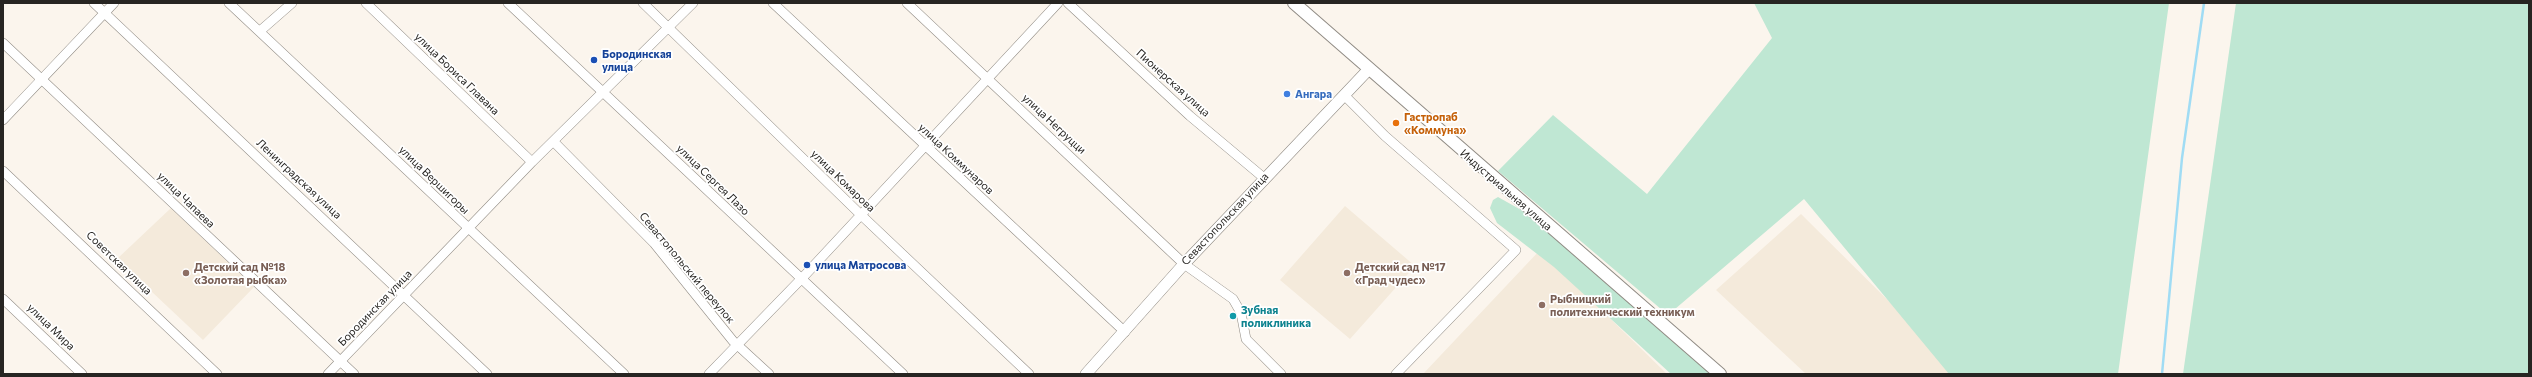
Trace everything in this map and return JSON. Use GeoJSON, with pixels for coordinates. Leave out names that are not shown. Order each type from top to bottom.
{"type":"FeatureCollection","features":[{"type":"Feature","properties":{"kind":"main road","name":"Индустриальная улица"},"geometry":{"type":"LineString","coordinates":[[1294,3],[1720,374]]}},
{"type":"Feature","properties":{"kind":"street","name":"Ленинградская улица"},"geometry":{"type":"LineString","coordinates":[[94,3],[487,374]]}},
{"type":"Feature","properties":{"kind":"street"},"geometry":{"type":"LineString","coordinates":[[3,120],[114,3]]}},
{"type":"Feature","properties":{"kind":"street","name":"улица Вершигоры"},"geometry":{"type":"LineString","coordinates":[[229,3],[624,374]]}},
{"type":"Feature","properties":{"kind":"street"},"geometry":{"type":"LineString","coordinates":[[260,31],[292,3]]}},
{"type":"Feature","properties":{"kind":"street","name":"улица Бориса Главана"},"geometry":{"type":"LineString","coordinates":[[366,3],[532,162]]}},
{"type":"Feature","properties":{"kind":"street","name":"улица Сергея Лазо"},"geometry":{"type":"LineString","coordinates":[[508,3],[902,374]]}},
{"type":"Feature","properties":{"kind":"street","name":"улица Комарова"},"geometry":{"type":"LineString","coordinates":[[643,3],[860,214],[1029,374]]}},
{"type":"Feature","properties":{"kind":"street","name":"Бородинская улица"},"geometry":{"type":"LineString","coordinates":[[328,374],[532,162],[554,142],[603,91],[693,3]]}},
{"type":"Feature","properties":{"kind":"street","name":"улица Коммунаров"},"geometry":{"type":"LineString","coordinates":[[773,3],[925,147],[1125,332]]}},
{"type":"Feature","properties":{"kind":"street","name":"улица Негруцци"},"geometry":{"type":"LineString","coordinates":[[907,3],[1184,264],[1233,299],[1241,313],[1246,338],[1281,374]]}},
{"type":"Feature","properties":{"kind":"street"},"geometry":{"type":"LineString","coordinates":[[709,374],[801,280],[860,214],[925,147],[1058,3]]}},
{"type":"Feature","properties":{"kind":"street","name":"Пионерская улица"},"geometry":{"type":"LineString","coordinates":[[1068,3],[1190,116],[1264,178]]}},
{"type":"Feature","properties":{"kind":"street","name":"улица Чапаева"},"geometry":{"type":"LineString","coordinates":[[3,43],[42,78],[354,374]]}},
{"type":"Feature","properties":{"kind":"street","name":"Севастопольская улица"},"geometry":{"type":"LineString","coordinates":[[1087,374],[1184,264],[1369,69]]}},
{"type":"Feature","properties":{"kind":"street"},"geometry":{"type":"LineString","coordinates":[[1345,96],[1385,136],[1516,250],[1396,374]]}},
{"type":"Feature","properties":{"kind":"street","name":"Севастопольский переулок"},"geometry":{"type":"LineString","coordinates":[[554,142],[654,243],[738,346],[770,374]]}},
{"type":"Feature","properties":{"kind":"street","name":"Советская улица"},"geometry":{"type":"LineString","coordinates":[[3,170],[218,374]]}},
{"type":"Feature","properties":{"kind":"street","name":"улица Мира"},"geometry":{"type":"LineString","coordinates":[[3,298],[82,374]]}},
{"type":"Feature","properties":{"kind":"shaded area","name":"Детский сад №17 «Град чудес»"},"geometry":{"type":"Polygon","coordinates":[[[1345,206],[1415,266],[1350,339],[1280,280],[1345,206]]]}},
{"type":"Feature","properties":{"kind":"shaded area","name":"Детский сад №18 «Золотая рыбка»"},"geometry":{"type":"Polygon","coordinates":[[[171,208],[254,287],[203,340],[117,259],[171,208]]]}},
{"type":"Feature","properties":{"kind":"shaded area"},"geometry":{"type":"Polygon","coordinates":[[[1801,214],[1929,341],[1951,374],[1806,374],[1716,290],[1801,214]]]}},
{"type":"Feature","properties":{"kind":"shaded area","name":"Рыбницкий политехнический техникум"},"geometry":{"type":"Polygon","coordinates":[[[1540,250],[1667,374],[1423,374],[1540,250]]]}},
{"type":"Feature","properties":{"kind":"green space"},"geometry":{"type":"Polygon","coordinates":[[[1754,3],[2169,3],[2118,374],[1949,374],[1804,199],[1668,315],[1498,171],[1553,115],[1647,194],[1772,38],[1754,3]]]}},
{"type":"Feature","properties":{"kind":"green space"},"geometry":{"type":"Polygon","coordinates":[[[2236,3],[2529,3],[2529,374],[2183,374],[2236,3]]]}},
{"type":"Feature","properties":{"kind":"green space"},"geometry":{"type":"Polygon","coordinates":[[[1498,197],[1523,211],[1714,374],[1671,374],[1554,267],[1497,223],[1490,208],[1493,200],[1498,197]]]}},
{"type":"Feature","properties":{"kind":"waterway"},"geometry":{"type":"LineString","coordinates":[[2162,374],[2182,158],[2204,3]]}},
{"type":"Feature","properties":{"kind":"place","name":"Бородинская улица"},"geometry":{"type":"Point","coordinates":[594,60]}},
{"type":"Feature","properties":{"kind":"place","name":"Ангара"},"geometry":{"type":"Point","coordinates":[1287,94]}},
{"type":"Feature","properties":{"kind":"place","name":"Гастропаб «Коммуна»"},"geometry":{"type":"Point","coordinates":[1396,123]}},
{"type":"Feature","properties":{"kind":"place","name":"улица Матросова"},"geometry":{"type":"Point","coordinates":[807,265]}},
{"type":"Feature","properties":{"kind":"place","name":"Детский сад №18 «Золотая рыбка»"},"geometry":{"type":"Point","coordinates":[186,273]}},
{"type":"Feature","properties":{"kind":"place","name":"Детский сад №17 «Град чудес»"},"geometry":{"type":"Point","coordinates":[1347,273]}},
{"type":"Feature","properties":{"kind":"place","name":"Рыбницкий политехнический техникум"},"geometry":{"type":"Point","coordinates":[1542,305]}},
{"type":"Feature","properties":{"kind":"place","name":"Зубная поликлиника"},"geometry":{"type":"Point","coordinates":[1233,316]}}]}
